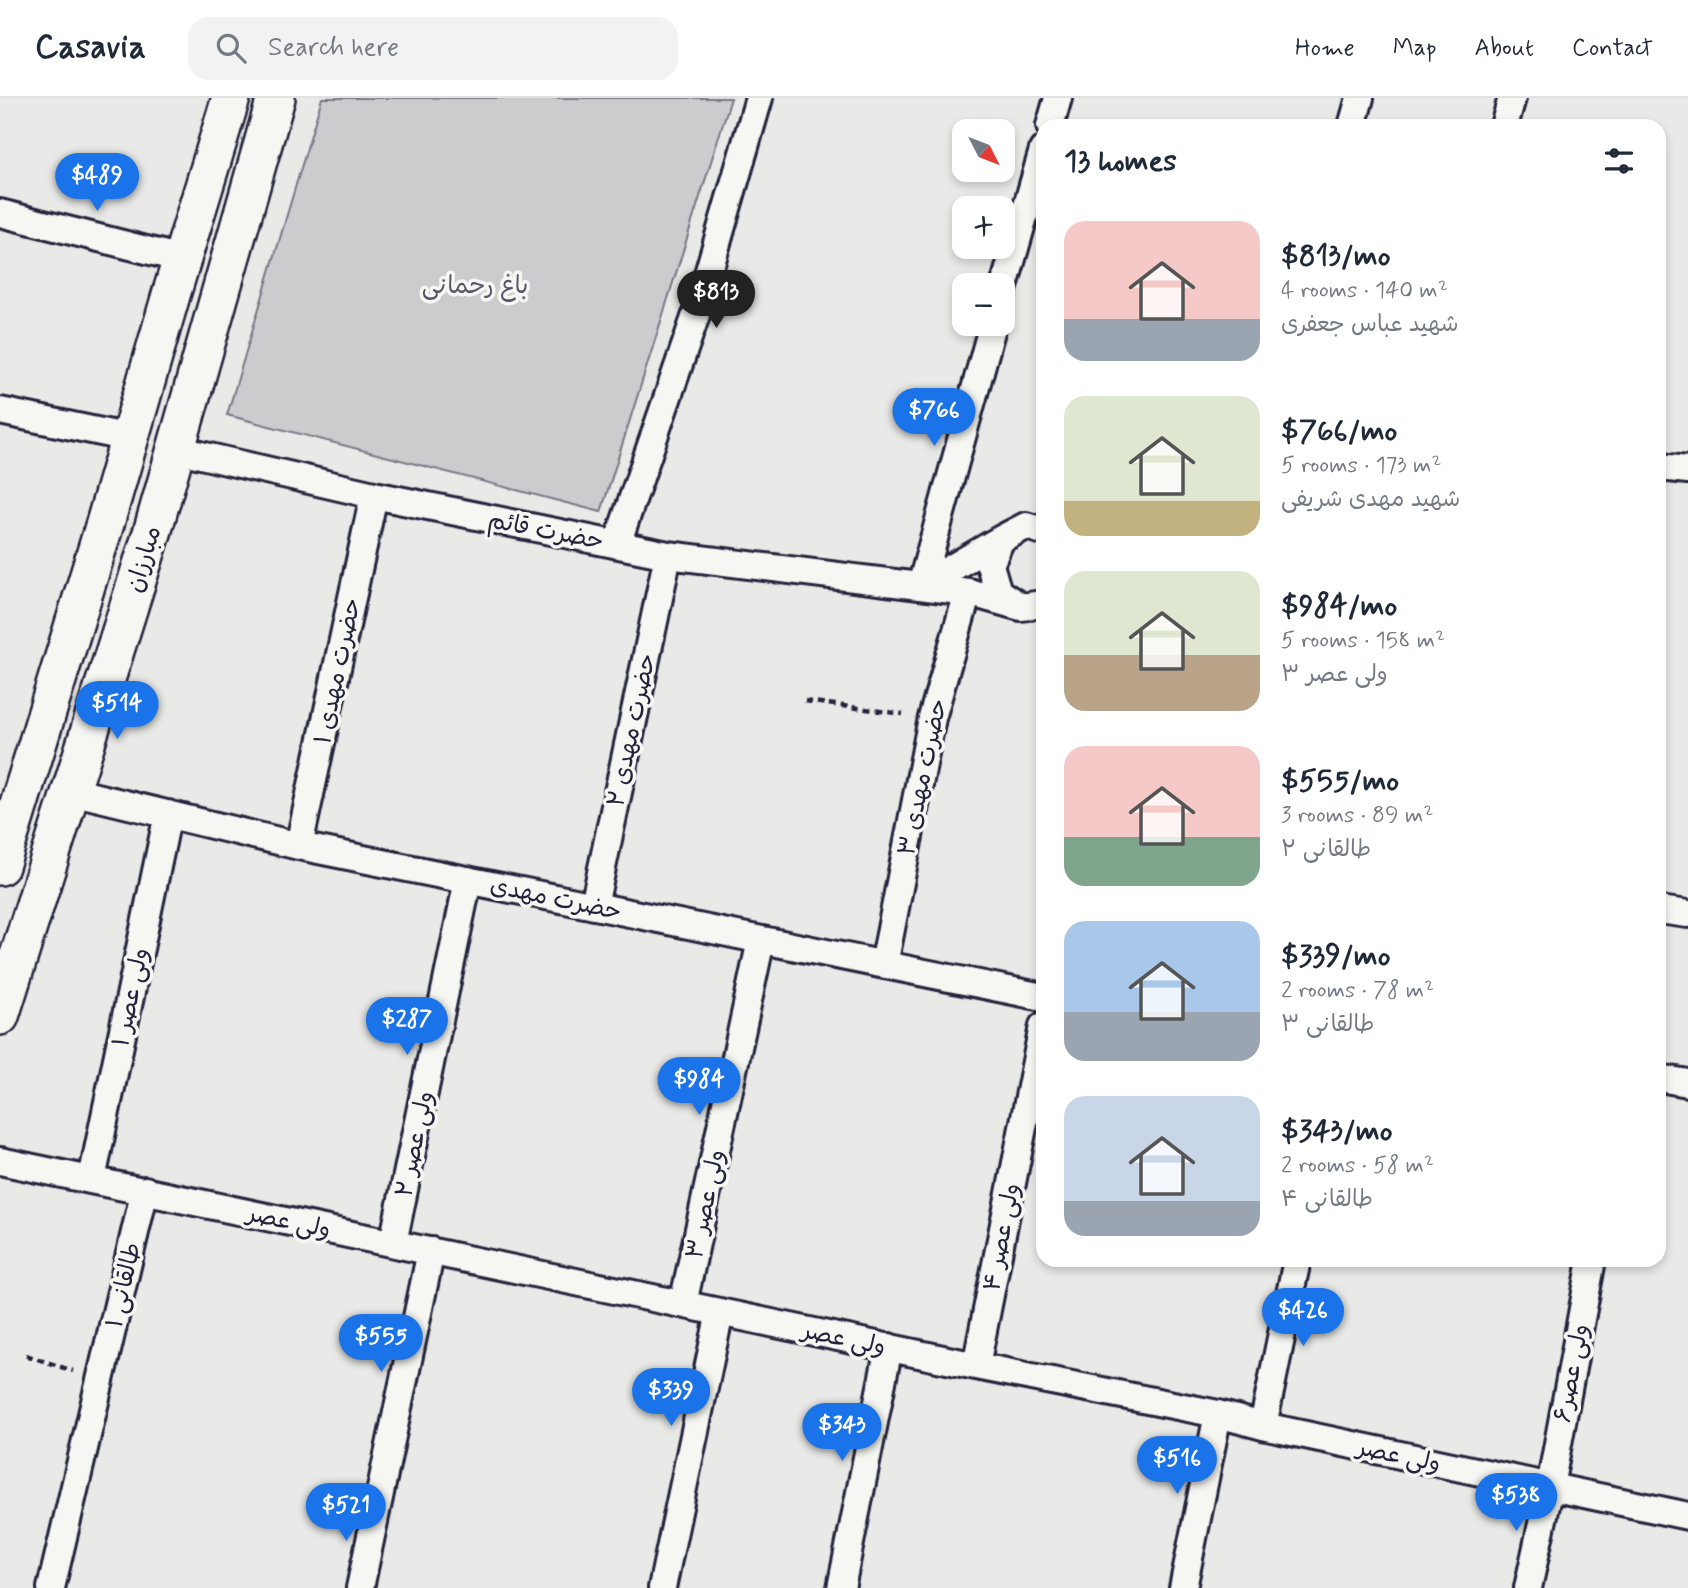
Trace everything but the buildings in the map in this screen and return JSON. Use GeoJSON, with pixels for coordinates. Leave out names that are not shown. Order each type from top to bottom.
{"type":"FeatureCollection","features":[{"type":"Feature","properties":{"kind":"street","name":"مبارزان"},"geometry":{"type":"LineString","coordinates":[[0,866],[231,98]]}},
{"type":"Feature","properties":{"kind":"street","name":"مبارزان"},"geometry":{"type":"LineString","coordinates":[[0,1016],[152,533],[276,98]]}},
{"type":"Feature","properties":{"kind":"street"},"geometry":{"type":"LineString","coordinates":[[617,544],[697,312],[759,98]]}},
{"type":"Feature","properties":{"kind":"street"},"geometry":{"type":"LineString","coordinates":[[1052,119],[1058,98]]}},
{"type":"Feature","properties":{"kind":"street"},"geometry":{"type":"LineString","coordinates":[[1354,119],[1360,98]]}},
{"type":"Feature","properties":{"kind":"street"},"geometry":{"type":"LineString","coordinates":[[1506,119],[1512,98]]}},
{"type":"Feature","properties":{"kind":"street"},"geometry":{"type":"LineString","coordinates":[[1008,273],[1036,174]]}},
{"type":"Feature","properties":{"kind":"street"},"geometry":{"type":"LineString","coordinates":[[0,213],[182,259]]}},
{"type":"Feature","properties":{"kind":"street"},"geometry":{"type":"LineString","coordinates":[[921,586],[990,336]]}},
{"type":"Feature","properties":{"kind":"street"},"geometry":{"type":"LineString","coordinates":[[0,411],[175,449]]}},
{"type":"Feature","properties":{"kind":"street","name":"حضرت قائم"},"geometry":{"type":"LineString","coordinates":[[175,449],[374,495],[668,555],[968,592],[1032,605]]}},
{"type":"Feature","properties":{"kind":"street"},"geometry":{"type":"LineString","coordinates":[[1666,468],[1688,470]]}},
{"type":"Feature","properties":{"kind":"street","name":"حضرت مهدی ۱"},"geometry":{"type":"LineString","coordinates":[[299,846],[374,495]]}},
{"type":"Feature","properties":{"kind":"street"},"geometry":{"type":"LineString","coordinates":[[921,586],[1026,526],[1036,529]]}},
{"type":"Feature","properties":{"kind":"street"},"geometry":{"type":"LineString","coordinates":[[1001,539],[990,565],[998,592],[1032,605]]}},
{"type":"Feature","properties":{"kind":"street","name":"حضرت مهدی ۲"},"geometry":{"type":"LineString","coordinates":[[594,906],[668,555]]}},
{"type":"Feature","properties":{"kind":"street","name":"حضرت مهدی ۳"},"geometry":{"type":"LineString","coordinates":[[884,965],[932,718],[968,592]]}},
{"type":"Feature","properties":{"kind":"street","name":"حضرت مهدی"},"geometry":{"type":"LineString","coordinates":[[71,791],[299,846],[1036,996]]}},
{"type":"Feature","properties":{"kind":"street","name":"ولی عصر ۱"},"geometry":{"type":"LineString","coordinates":[[92,1179],[168,814]]}},
{"type":"Feature","properties":{"kind":"street","name":"ولی عصر ۲"},"geometry":{"type":"LineString","coordinates":[[393,1243],[468,880]]}},
{"type":"Feature","properties":{"kind":"street"},"geometry":{"type":"LineString","coordinates":[[1666,911],[1688,914]]}},
{"type":"Feature","properties":{"kind":"street","name":"ولی عصر ۳"},"geometry":{"type":"LineString","coordinates":[[683,1304],[761,940]]}},
{"type":"Feature","properties":{"kind":"street","name":"ولی عصر ۴"},"geometry":{"type":"LineString","coordinates":[[976,1366],[1036,1062]]}},
{"type":"Feature","properties":{"kind":"street"},"geometry":{"type":"LineString","coordinates":[[1666,1079],[1688,1083]]}},
{"type":"Feature","properties":{"kind":"street","name":"ولی عصر"},"geometry":{"type":"LineString","coordinates":[[0,1161],[889,1348],[1217,1414],[1688,1516]]}},
{"type":"Feature","properties":{"kind":"street","name":"طالقانی ۱"},"geometry":{"type":"LineString","coordinates":[[51,1588],[145,1190]]}},
{"type":"Feature","properties":{"kind":"street"},"geometry":{"type":"LineString","coordinates":[[360,1588],[431,1251]]}},
{"type":"Feature","properties":{"kind":"street"},"geometry":{"type":"LineString","coordinates":[[1263,1426],[1296,1267]]}},
{"type":"Feature","properties":{"kind":"street","name":"ولی عصر۶"},"geometry":{"type":"LineString","coordinates":[[1528,1588],[1550,1487],[1591,1267]]}},
{"type":"Feature","properties":{"kind":"street"},"geometry":{"type":"LineString","coordinates":[[662,1588],[720,1312]]}},
{"type":"Feature","properties":{"kind":"street"},"geometry":{"type":"LineString","coordinates":[[841,1588],[889,1348]]}},
{"type":"Feature","properties":{"kind":"street"},"geometry":{"type":"LineString","coordinates":[[1183,1588],[1217,1414]]}},
{"type":"Feature","properties":{"kind":"path"},"geometry":{"type":"LineString","coordinates":[[805,701],[932,718]]}},
{"type":"Feature","properties":{"kind":"path"},"geometry":{"type":"LineString","coordinates":[[26,1356],[101,1379]]}},
{"type":"Feature","properties":{"kind":"green space","name":"باغ رحمانی"},"geometry":{"type":"Polygon","coordinates":[[[322,98],[731,98],[601,512],[227,415],[322,98]]]}}]}
